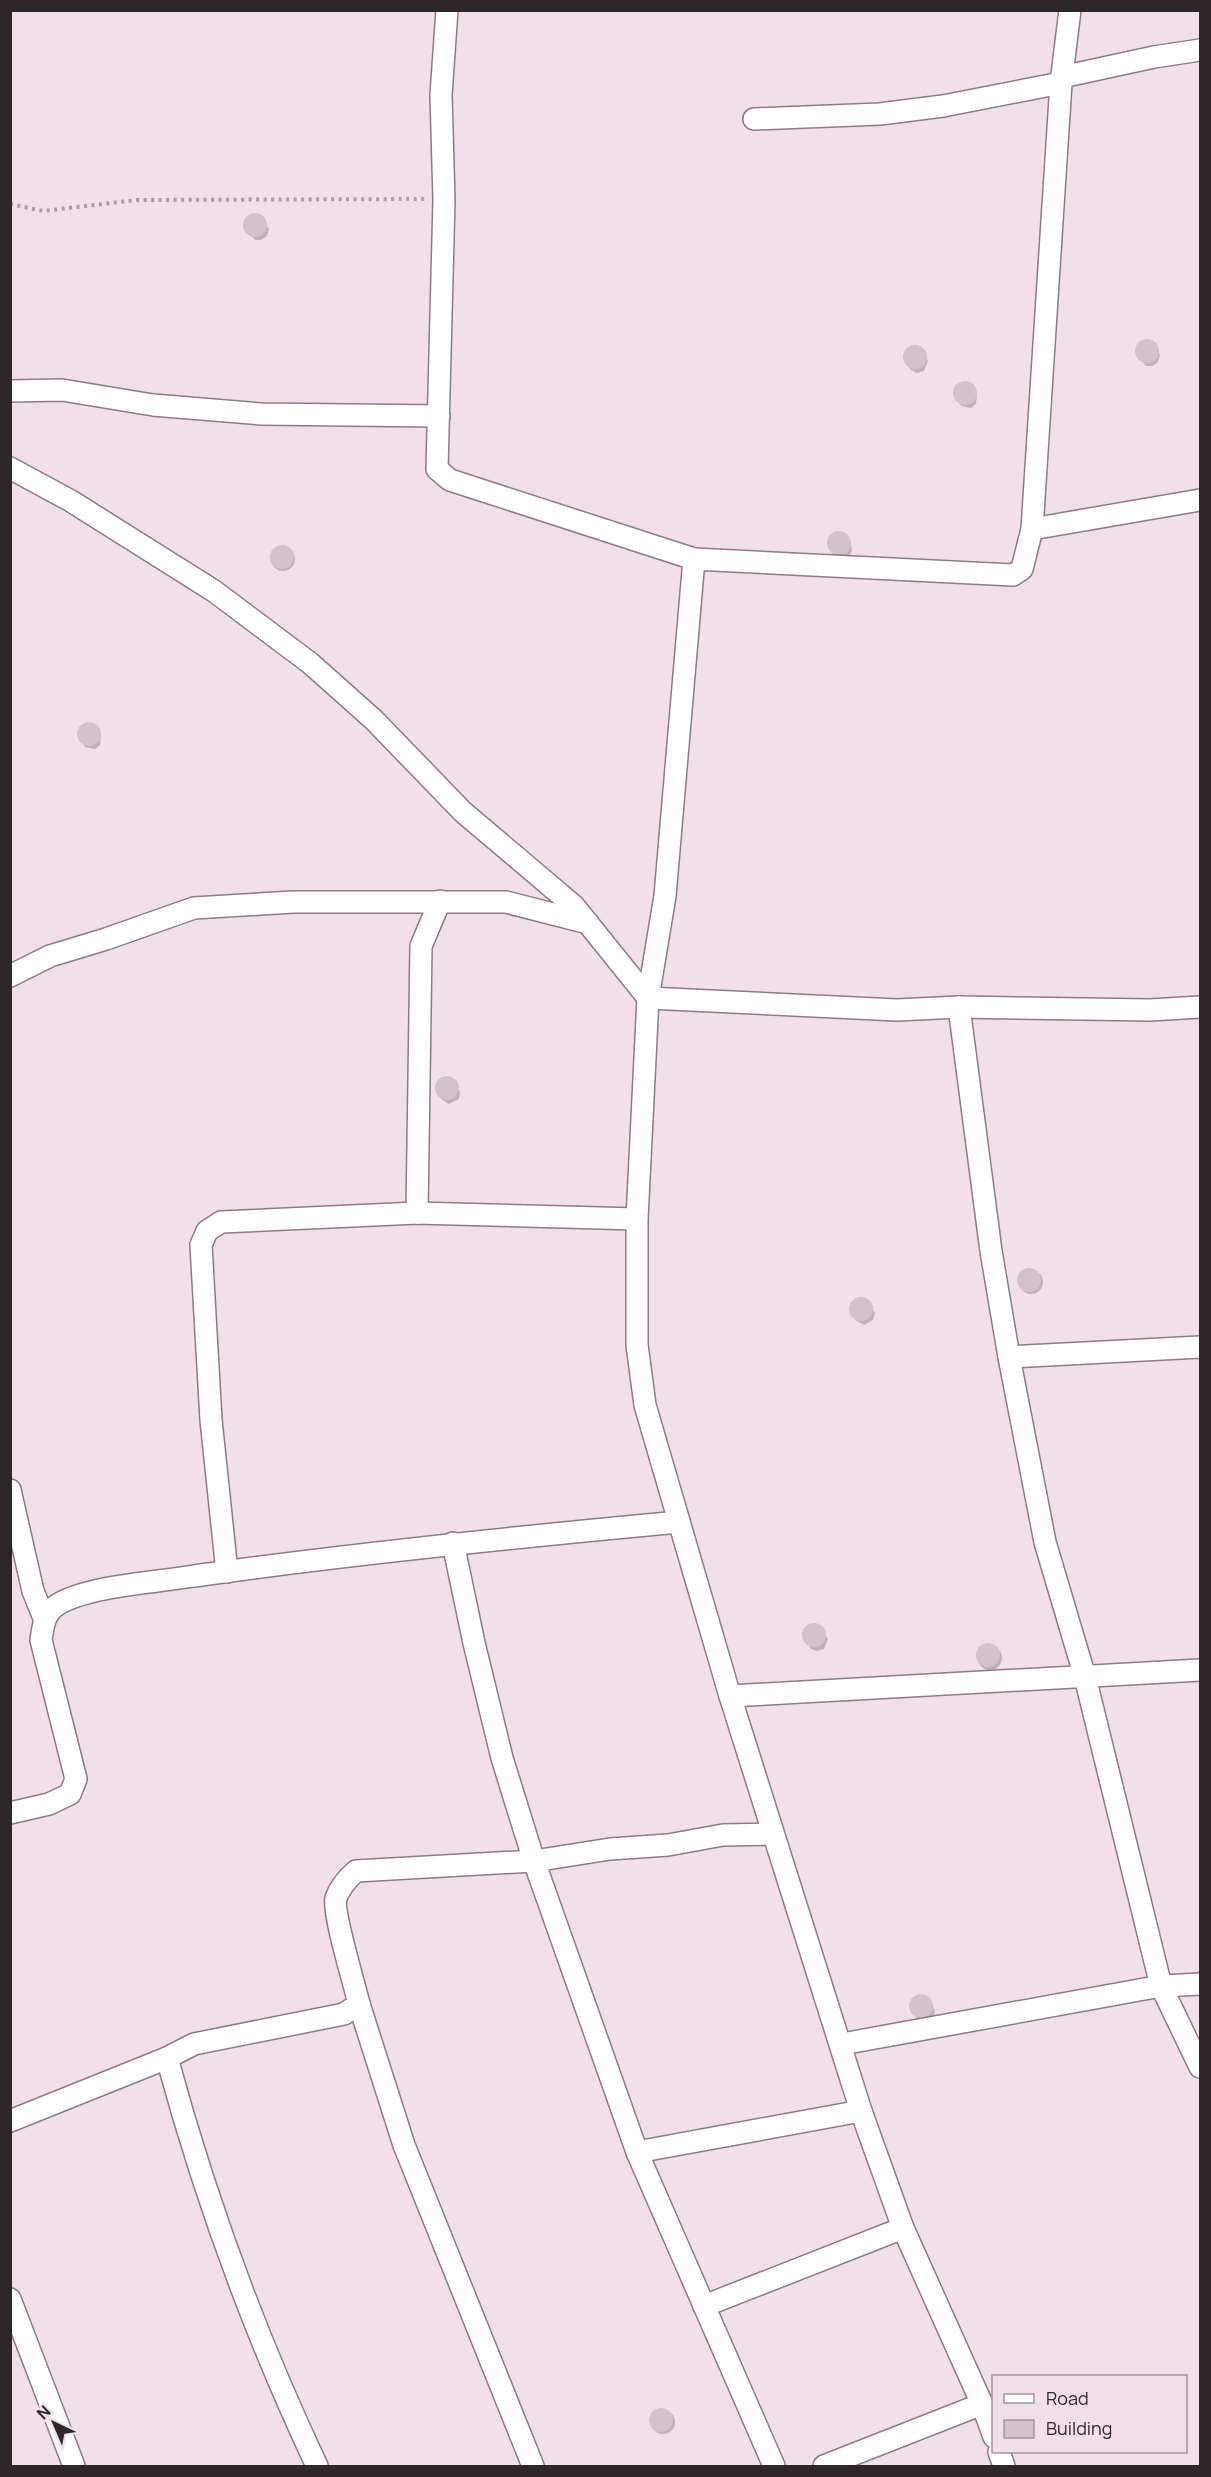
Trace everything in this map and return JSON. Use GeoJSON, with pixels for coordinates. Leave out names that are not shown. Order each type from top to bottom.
{"type":"FeatureCollection","features":[{"type":"Feature","properties":{"kind":"street"},"geometry":{"type":"LineString","coordinates":[[447,10],[441,96],[444,200],[437,469],[450,480],[694,559],[1013,575],[1022,569],[1032,529],[1062,80],[1070,10]]}},
{"type":"Feature","properties":{"kind":"street"},"geometry":{"type":"LineString","coordinates":[[754,119],[880,114],[943,106],[1154,57],[1200,50]]}},
{"type":"Feature","properties":{"kind":"street"},"geometry":{"type":"LineString","coordinates":[[10,391],[62,390],[153,405],[261,414],[440,416]]}},
{"type":"Feature","properties":{"kind":"street"},"geometry":{"type":"LineString","coordinates":[[10,468],[71,501],[214,591],[310,663],[374,720],[463,812],[574,906],[648,998],[897,1010],[959,1007],[1150,1010],[1200,1007]]}},
{"type":"Feature","properties":{"kind":"street"},"geometry":{"type":"LineString","coordinates":[[1032,529],[1200,500]]}},
{"type":"Feature","properties":{"kind":"street"},"geometry":{"type":"LineString","coordinates":[[694,559],[665,896],[648,998],[637,1219],[637,1345],[645,1405],[772,1834],[842,2044],[861,2111],[903,2228],[982,2404],[992,2434]]}},
{"type":"Feature","properties":{"kind":"street"},"geometry":{"type":"LineString","coordinates":[[417,1213],[421,946],[440,901]]}},
{"type":"Feature","properties":{"kind":"street"},"geometry":{"type":"LineString","coordinates":[[10,976],[50,956],[195,908],[293,902],[506,902],[588,923]]}},
{"type":"Feature","properties":{"kind":"street"},"geometry":{"type":"LineString","coordinates":[[959,1007],[984,1206],[1008,1357],[1045,1542],[1085,1677],[1161,1986],[1200,2067]]}},
{"type":"Feature","properties":{"kind":"street"},"geometry":{"type":"LineString","coordinates":[[227,1572],[211,1420],[201,1245],[207,1231],[221,1222],[417,1213],[637,1219]]}},
{"type":"Feature","properties":{"kind":"street"},"geometry":{"type":"LineString","coordinates":[[1008,1357],[1200,1347]]}},
{"type":"Feature","properties":{"kind":"street"},"geometry":{"type":"LineString","coordinates":[[10,1813],[50,1804],[70,1794],[76,1779],[41,1640],[44,1618],[33,1591],[11,1500]]}},
{"type":"Feature","properties":{"kind":"street"},"geometry":{"type":"LineString","coordinates":[[44,1618],[56,1605],[92,1591],[453,1544],[680,1522]]}},
{"type":"Feature","properties":{"kind":"street"},"geometry":{"type":"LineString","coordinates":[[453,1544],[502,1758],[534,1861],[637,2152],[774,2466]]}},
{"type":"Feature","properties":{"kind":"street"},"geometry":{"type":"LineString","coordinates":[[730,1696],[1200,1671]]}},
{"type":"Feature","properties":{"kind":"street"},"geometry":{"type":"LineString","coordinates":[[534,2466],[404,2145],[359,2004],[341,1933],[336,1899],[346,1880],[356,1871],[534,1861],[610,1849],[668,1845],[723,1835],[772,1834]]}},
{"type":"Feature","properties":{"kind":"street"},"geometry":{"type":"LineString","coordinates":[[842,2044],[1161,1986],[1200,1984]]}},
{"type":"Feature","properties":{"kind":"street"},"geometry":{"type":"LineString","coordinates":[[10,2121],[167,2058],[194,2044],[344,2014],[359,2004]]}},
{"type":"Feature","properties":{"kind":"street"},"geometry":{"type":"LineString","coordinates":[[167,2058],[201,2178],[237,2277],[317,2466]]}},
{"type":"Feature","properties":{"kind":"street"},"geometry":{"type":"LineString","coordinates":[[637,2152],[861,2111]]}},
{"type":"Feature","properties":{"kind":"street"},"geometry":{"type":"LineString","coordinates":[[704,2306],[903,2228]]}},
{"type":"Feature","properties":{"kind":"street"},"geometry":{"type":"LineString","coordinates":[[10,2299],[74,2466]]}},
{"type":"Feature","properties":{"kind":"street"},"geometry":{"type":"LineString","coordinates":[[824,2466],[982,2404]]}},
{"type":"Feature","properties":{"kind":"path"},"geometry":{"type":"LineString","coordinates":[[10,204],[43,211],[137,200],[444,200]]}},
{"type":"Feature","properties":{"kind":"building"},"geometry":{"type":"Polygon","coordinates":[[[255,213],[264,216],[267,225],[264,234],[255,237],[246,234],[243,225],[246,216],[255,213]]]}},
{"type":"Feature","properties":{"kind":"building"},"geometry":{"type":"Polygon","coordinates":[[[1147,339],[1156,342],[1159,351],[1156,360],[1147,363],[1138,360],[1135,351],[1138,342],[1147,339]]]}},
{"type":"Feature","properties":{"kind":"building"},"geometry":{"type":"Polygon","coordinates":[[[915,345],[924,348],[927,357],[924,366],[915,369],[906,366],[903,357],[906,348],[915,345]]]}},
{"type":"Feature","properties":{"kind":"building"},"geometry":{"type":"Polygon","coordinates":[[[965,381],[974,384],[977,393],[974,402],[965,405],[956,402],[953,393],[956,384],[965,381]]]}},
{"type":"Feature","properties":{"kind":"building"},"geometry":{"type":"Polygon","coordinates":[[[839,531],[844,532],[850,538],[850,548],[844,554],[839,555],[834,554],[828,548],[827,543],[828,538],[834,532],[839,531]]]}},
{"type":"Feature","properties":{"kind":"building"},"geometry":{"type":"Polygon","coordinates":[[[282,545],[291,548],[294,557],[291,566],[282,569],[273,566],[270,557],[273,548],[282,545]]]}},
{"type":"Feature","properties":{"kind":"building"},"geometry":{"type":"Polygon","coordinates":[[[89,722],[98,725],[101,734],[98,743],[89,746],[80,743],[77,734],[80,725],[89,722]]]}},
{"type":"Feature","properties":{"kind":"building"},"geometry":{"type":"Polygon","coordinates":[[[447,1076],[456,1079],[459,1088],[456,1097],[447,1100],[438,1097],[435,1088],[438,1079],[447,1076]]]}},
{"type":"Feature","properties":{"kind":"building"},"geometry":{"type":"Polygon","coordinates":[[[1029,1268],[1038,1271],[1041,1280],[1038,1289],[1029,1292],[1020,1289],[1017,1280],[1020,1271],[1029,1268]]]}},
{"type":"Feature","properties":{"kind":"building"},"geometry":{"type":"Polygon","coordinates":[[[861,1297],[870,1300],[873,1309],[870,1318],[861,1321],[852,1318],[849,1309],[852,1300],[861,1297]]]}},
{"type":"Feature","properties":{"kind":"building"},"geometry":{"type":"Polygon","coordinates":[[[814,1623],[823,1626],[826,1635],[823,1644],[814,1647],[805,1644],[802,1635],[805,1626],[814,1623]]]}},
{"type":"Feature","properties":{"kind":"building"},"geometry":{"type":"Polygon","coordinates":[[[988,1643],[997,1646],[1000,1655],[997,1664],[988,1667],[979,1664],[976,1655],[979,1646],[988,1643]]]}},
{"type":"Feature","properties":{"kind":"building"},"geometry":{"type":"Polygon","coordinates":[[[921,1994],[926,1995],[932,2001],[932,2011],[926,2017],[921,2018],[916,2017],[910,2011],[909,2006],[910,2001],[916,1995],[921,1994]]]}},
{"type":"Feature","properties":{"kind":"building"},"geometry":{"type":"Polygon","coordinates":[[[661,2408],[670,2411],[673,2420],[670,2429],[661,2432],[652,2429],[649,2420],[652,2411],[661,2408]]]}}]}
